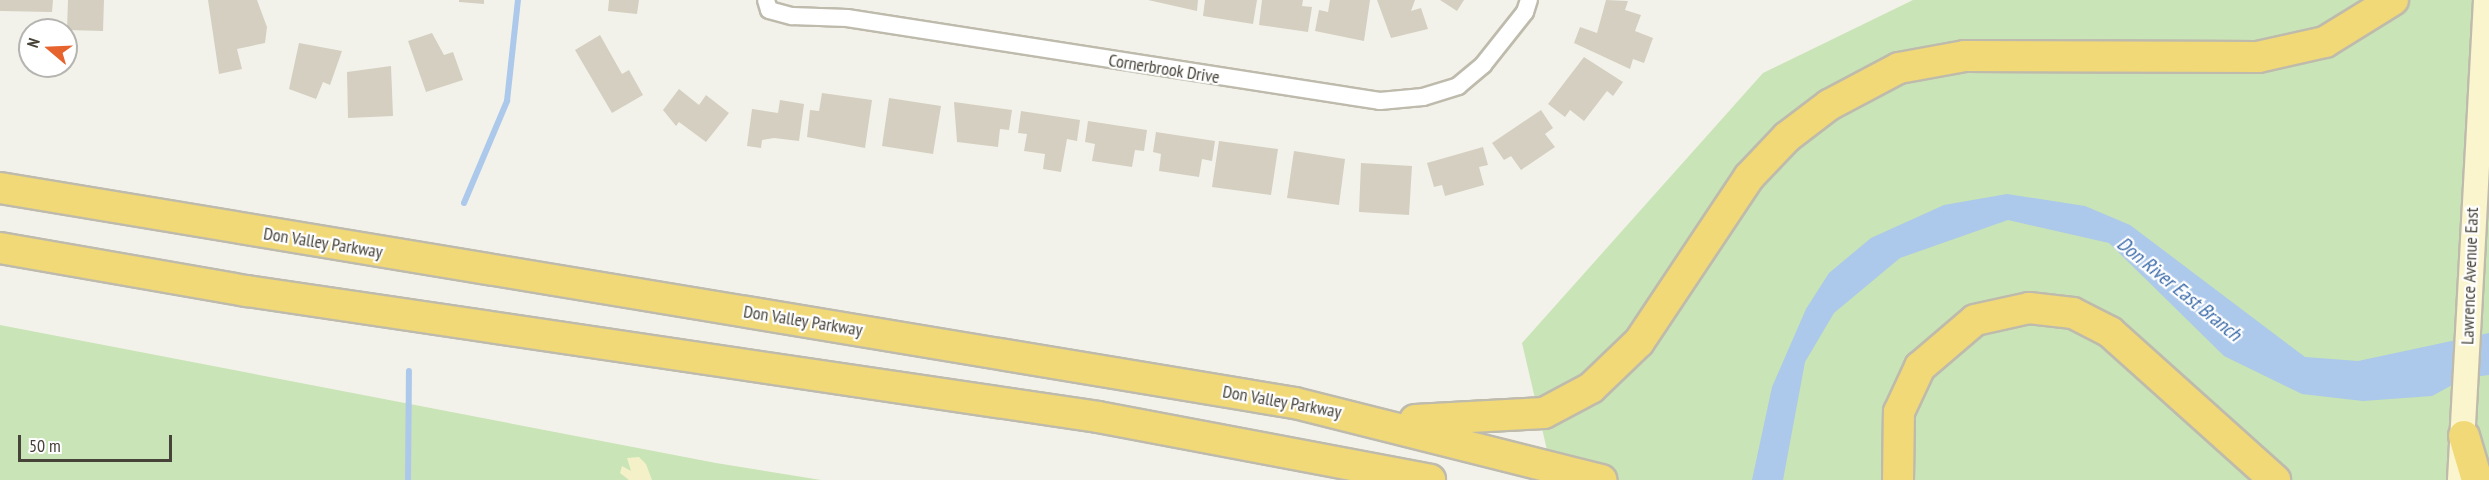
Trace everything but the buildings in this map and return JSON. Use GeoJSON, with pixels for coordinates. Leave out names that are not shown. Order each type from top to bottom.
{"type":"FeatureCollection","features":[{"type":"Feature","properties":{"kind":"highway"},"geometry":{"type":"LineString","coordinates":[[1380,420],[1544,413],[1591,388],[1639,342],[1749,177],[1786,137],[1829,105],[1899,68],[1965,56],[2258,57],[2325,42],[2392,0]]}},
{"type":"Feature","properties":{"kind":"highway","name":"Don Valley Parkway"},"geometry":{"type":"LineString","coordinates":[[0,188],[1380,420],[1601,480]]}},
{"type":"Feature","properties":{"kind":"highway"},"geometry":{"type":"LineString","coordinates":[[0,248],[247,291],[1098,417],[1430,480]]}},
{"type":"Feature","properties":{"kind":"highway"},"geometry":{"type":"LineString","coordinates":[[1898,480],[1899,412],[1920,367],[1975,320],[2029,308],[2073,313],[2110,332],[2275,480]]}},
{"type":"Feature","properties":{"kind":"highway"},"geometry":{"type":"LineString","coordinates":[[2464,436],[2477,480]]}},
{"type":"Feature","properties":{"kind":"main road","name":"Lawrence Avenue East"},"geometry":{"type":"LineString","coordinates":[[2460,480],[2464,436],[2469,266],[2486,0]]}},
{"type":"Feature","properties":{"kind":"street","name":"Cornerbrook Drive"},"geometry":{"type":"LineString","coordinates":[[766,0],[769,10],[792,16],[846,18],[1380,101],[1423,97],[1458,86],[1483,65],[1529,0]]}},
{"type":"Feature","properties":{"kind":"green space"},"geometry":{"type":"Polygon","coordinates":[[[1913,0],[2489,0],[2489,480],[1554,480],[1522,343],[1763,73],[1913,0]]]}},
{"type":"Feature","properties":{"kind":"green space"},"geometry":{"type":"Polygon","coordinates":[[[0,325],[716,463],[821,480],[0,480],[0,325]]]}},
{"type":"Feature","properties":{"kind":"sand"},"geometry":{"type":"Polygon","coordinates":[[[639,457],[646,464],[652,480],[629,480],[620,473],[622,466],[631,471],[627,458],[639,457]]]}},
{"type":"Feature","properties":{"kind":"water","name":"Don River East Branch"},"geometry":{"type":"Polygon","coordinates":[[[2007,194],[2085,206],[2130,225],[2305,357],[2358,361],[2489,333],[2489,375],[2465,378],[2432,396],[2363,401],[2302,394],[2224,356],[2109,243],[2008,220],[1900,258],[1834,313],[1805,362],[1783,480],[1752,480],[1772,387],[1806,309],[1829,273],[1871,238],[1944,205],[2007,194]]]}},
{"type":"Feature","properties":{"kind":"waterway"},"geometry":{"type":"LineString","coordinates":[[464,203],[507,101],[518,0]]}},
{"type":"Feature","properties":{"kind":"waterway"},"geometry":{"type":"LineString","coordinates":[[408,480],[409,371]]}}]}
